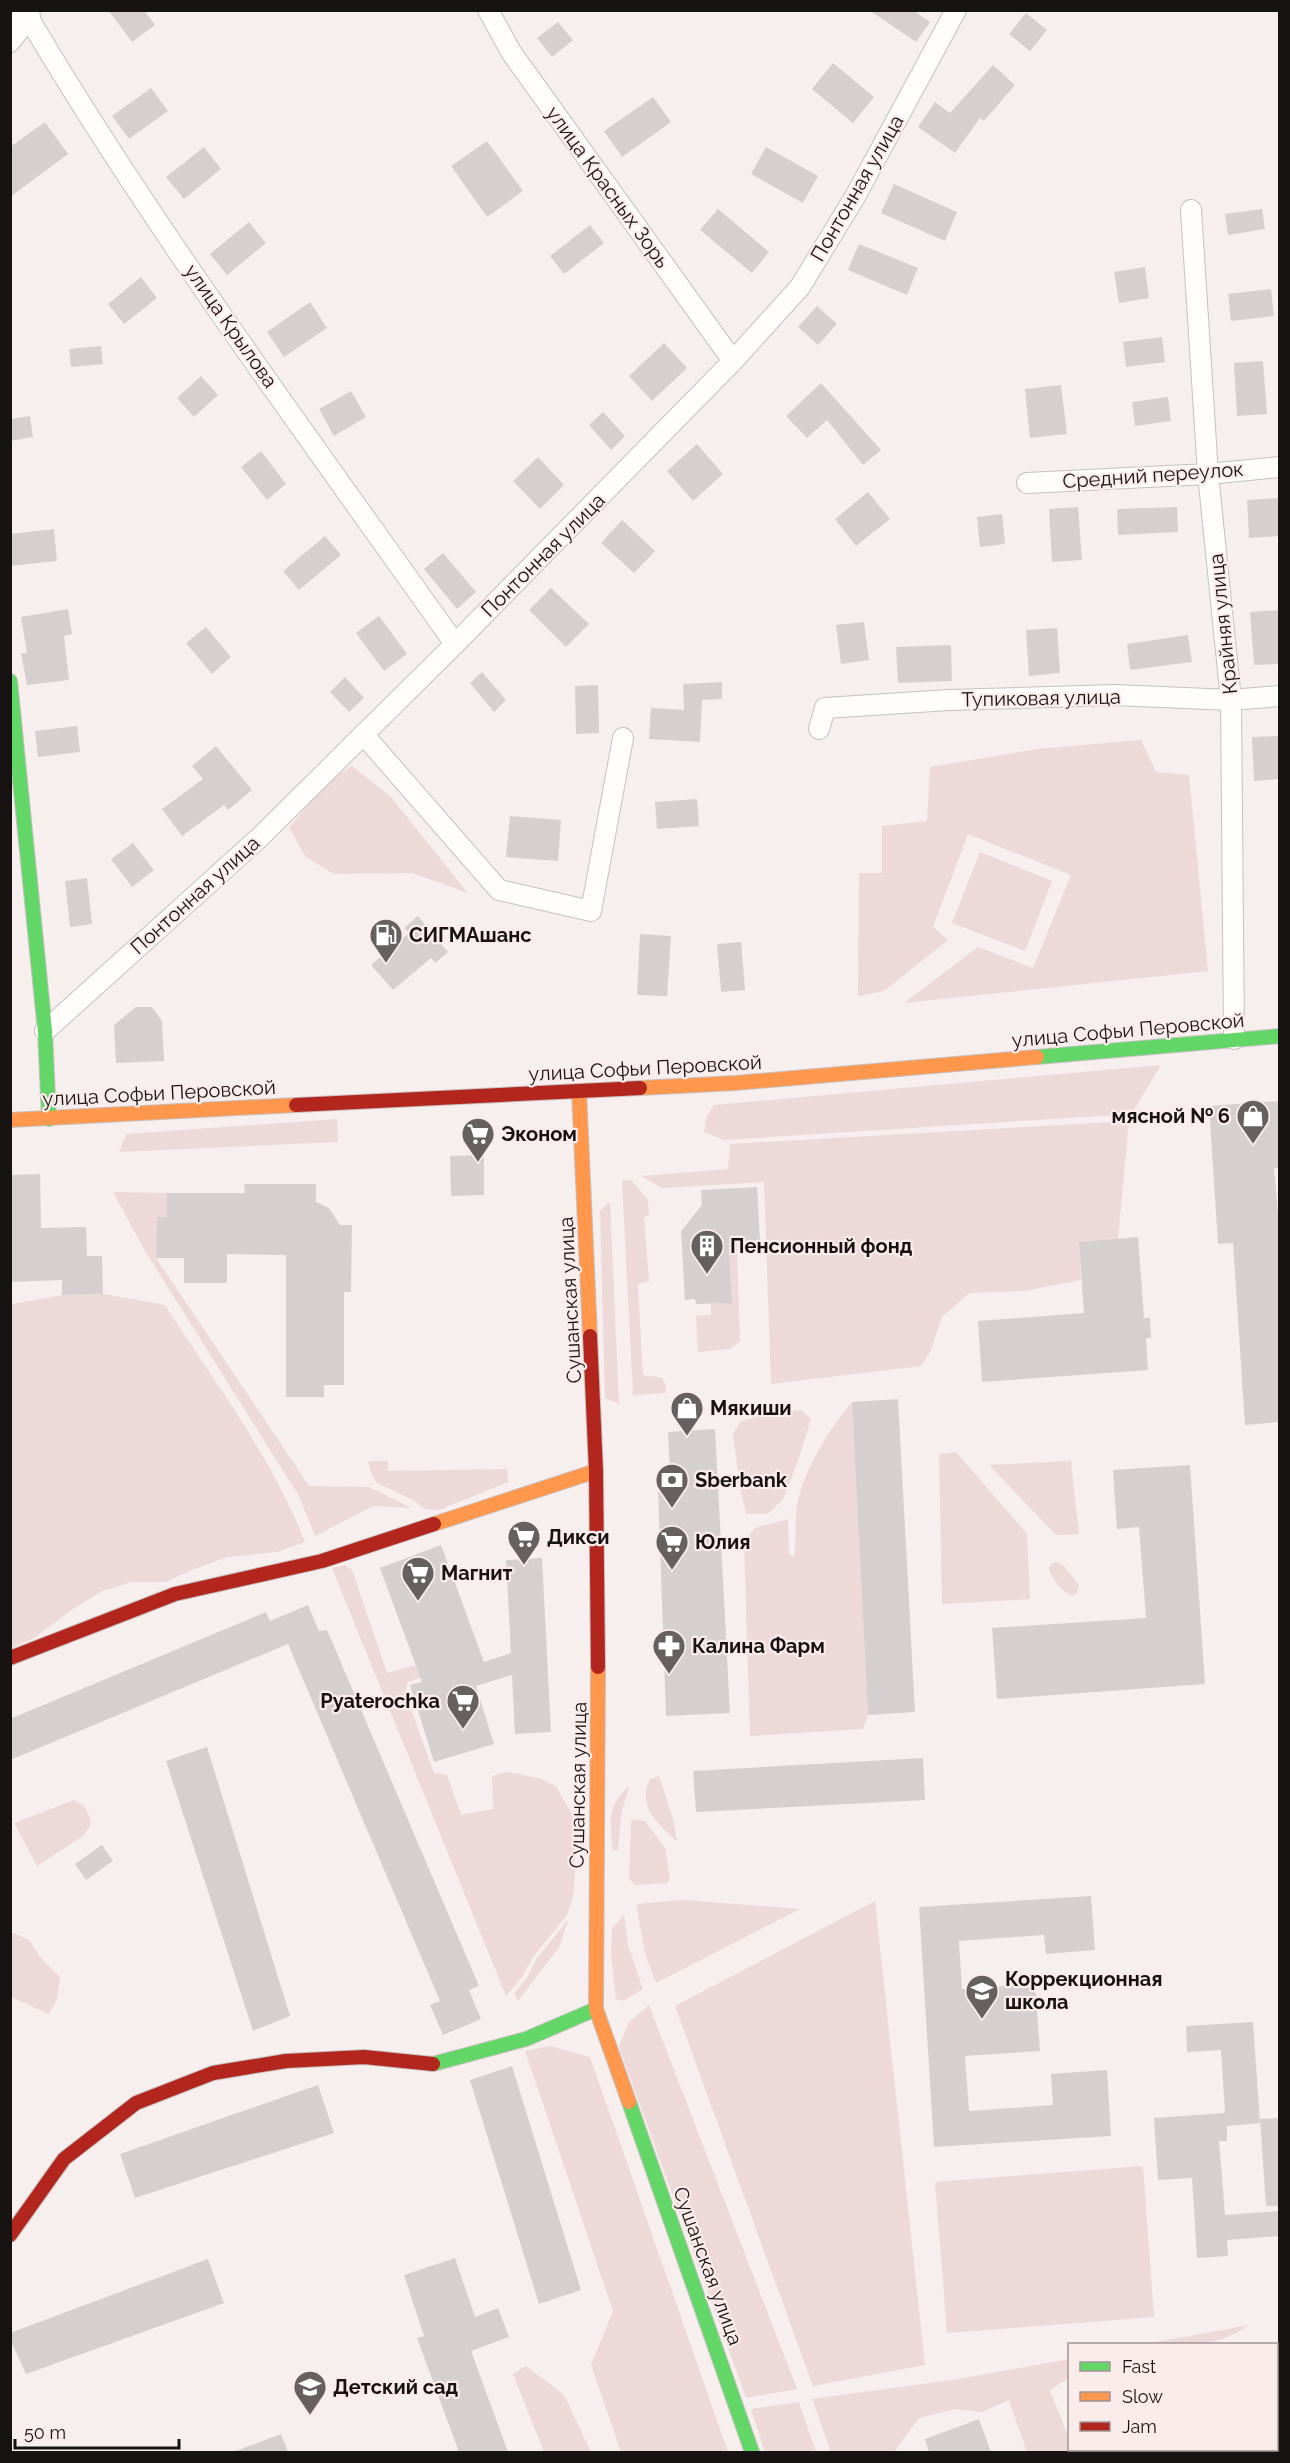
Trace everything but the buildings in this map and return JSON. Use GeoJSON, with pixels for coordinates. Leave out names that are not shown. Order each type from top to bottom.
{"type":"FeatureCollection","features":[{"type":"Feature","properties":{"kind":"main road"},"geometry":{"type":"LineString","coordinates":[[10,681],[45,1031],[49,1119]]}},
{"type":"Feature","properties":{"kind":"main road","name":"улица Софьи Перовской"},"geometry":{"type":"LineString","coordinates":[[10,1120],[770,1080],[1280,1036]]}},
{"type":"Feature","properties":{"kind":"main road","name":"Сушанская улица"},"geometry":{"type":"LineString","coordinates":[[579,1091],[597,1471],[599,1746],[596,2009],[752,2452]]}},
{"type":"Feature","properties":{"kind":"main road"},"geometry":{"type":"LineString","coordinates":[[10,1658],[175,1594],[322,1561],[597,1471]]}},
{"type":"Feature","properties":{"kind":"main road"},"geometry":{"type":"LineString","coordinates":[[10,2235],[64,2159],[136,2103],[213,2073],[286,2061],[364,2057],[432,2064],[526,2039],[596,2009]]}},
{"type":"Feature","properties":{"kind":"street","name":"улица Красных Зорь"},"geometry":{"type":"LineString","coordinates":[[488,10],[511,52],[733,362]]}},
{"type":"Feature","properties":{"kind":"street","name":"Понтонная улица"},"geometry":{"type":"LineString","coordinates":[[45,1031],[259,838],[455,644],[733,362],[800,287],[856,195],[956,10]]}},
{"type":"Feature","properties":{"kind":"street"},"geometry":{"type":"LineString","coordinates":[[10,42],[25,17]]}},
{"type":"Feature","properties":{"kind":"street","name":"улица Крылова"},"geometry":{"type":"LineString","coordinates":[[25,17],[211,299],[455,644]]}},
{"type":"Feature","properties":{"kind":"street","name":"Крайняя улица"},"geometry":{"type":"LineString","coordinates":[[1191,210],[1208,474],[1231,700],[1234,1039]]}},
{"type":"Feature","properties":{"kind":"street","name":"Средний переулок"},"geometry":{"type":"LineString","coordinates":[[1027,483],[1208,474],[1280,467]]}},
{"type":"Feature","properties":{"kind":"street","name":"Тупиковая улица"},"geometry":{"type":"LineString","coordinates":[[819,729],[825,708],[949,700],[1115,695],[1231,700],[1280,696]]}},
{"type":"Feature","properties":{"kind":"street"},"geometry":{"type":"LineString","coordinates":[[363,734],[499,890],[591,911],[623,738]]}},
{"type":"Feature","properties":{"kind":"shaded area"},"geometry":{"type":"Polygon","coordinates":[[[1141,740],[1156,772],[1189,775],[1208,971],[904,1003],[978,947],[1033,968],[1071,875],[968,834],[933,927],[948,940],[884,991],[858,996],[859,873],[882,873],[882,826],[927,821],[930,767],[1037,749],[1141,740]]]}},
{"type":"Feature","properties":{"kind":"shaded area"},"geometry":{"type":"Polygon","coordinates":[[[352,766],[390,796],[468,893],[412,873],[334,874],[306,857],[289,828],[326,783],[352,766]]]}},
{"type":"Feature","properties":{"kind":"shaded area"},"geometry":{"type":"Polygon","coordinates":[[[980,852],[1052,881],[1025,951],[952,923],[980,852]]]}},
{"type":"Feature","properties":{"kind":"shaded area"},"geometry":{"type":"Polygon","coordinates":[[[1161,1065],[1131,1114],[724,1140],[704,1132],[707,1116],[714,1105],[1161,1065]]]}},
{"type":"Feature","properties":{"kind":"shaded area"},"geometry":{"type":"Polygon","coordinates":[[[337,1119],[338,1142],[119,1152],[126,1134],[337,1119]]]}},
{"type":"Feature","properties":{"kind":"shaded area"},"geometry":{"type":"Polygon","coordinates":[[[1129,1121],[1118,1239],[1079,1242],[1081,1280],[1024,1291],[969,1293],[942,1317],[930,1352],[921,1366],[771,1384],[764,1182],[662,1188],[641,1176],[728,1169],[730,1144],[1129,1121]]]}},
{"type":"Feature","properties":{"kind":"shaded area"},"geometry":{"type":"Polygon","coordinates":[[[631,1180],[648,1200],[649,1215],[644,1217],[649,1281],[638,1284],[643,1375],[662,1378],[666,1386],[666,1393],[633,1395],[622,1181],[631,1180]]]}},
{"type":"Feature","properties":{"kind":"shaded area"},"geometry":{"type":"Polygon","coordinates":[[[113,1192],[167,1193],[167,1217],[157,1217],[156,1258],[309,1486],[369,1487],[411,1508],[373,1506],[315,1536],[299,1496],[145,1251],[113,1192]]]}},
{"type":"Feature","properties":{"kind":"shaded area"},"geometry":{"type":"Polygon","coordinates":[[[610,1202],[619,1404],[605,1398],[600,1211],[610,1202]]]}},
{"type":"Feature","properties":{"kind":"shaded area"},"geometry":{"type":"Polygon","coordinates":[[[729,1251],[737,1251],[740,1341],[730,1349],[698,1352],[696,1316],[711,1315],[711,1304],[732,1302],[729,1251]]]}},
{"type":"Feature","properties":{"kind":"shaded area"},"geometry":{"type":"Polygon","coordinates":[[[103,1294],[165,1305],[259,1450],[292,1511],[305,1542],[277,1552],[228,1557],[166,1582],[132,1582],[102,1591],[34,1638],[11,1648],[11,1304],[62,1295],[103,1294]]]}},
{"type":"Feature","properties":{"kind":"shaded area"},"geometry":{"type":"Polygon","coordinates":[[[852,1402],[868,1715],[863,1729],[750,1736],[744,1542],[755,1528],[788,1519],[789,1555],[794,1557],[797,1505],[806,1477],[826,1437],[852,1402]]]}},
{"type":"Feature","properties":{"kind":"shaded area"},"geometry":{"type":"Polygon","coordinates":[[[801,1410],[811,1419],[783,1499],[768,1514],[746,1514],[733,1434],[740,1422],[766,1413],[801,1410]]]}},
{"type":"Feature","properties":{"kind":"shaded area"},"geometry":{"type":"Polygon","coordinates":[[[956,1452],[1027,1534],[1030,1599],[942,1604],[939,1454],[956,1452]]]}},
{"type":"Feature","properties":{"kind":"shaded area"},"geometry":{"type":"Polygon","coordinates":[[[368,1461],[388,1461],[388,1471],[507,1469],[508,1482],[439,1510],[425,1509],[415,1501],[377,1483],[368,1461]]]}},
{"type":"Feature","properties":{"kind":"shaded area"},"geometry":{"type":"Polygon","coordinates":[[[1071,1461],[1079,1534],[1056,1535],[989,1465],[1071,1461]]]}},
{"type":"Feature","properties":{"kind":"shaded area"},"geometry":{"type":"Polygon","coordinates":[[[1056,1562],[1063,1565],[1079,1585],[1077,1593],[1073,1596],[1061,1589],[1049,1569],[1051,1564],[1056,1562]]]}},
{"type":"Feature","properties":{"kind":"shaded area"},"geometry":{"type":"Polygon","coordinates":[[[345,1565],[352,1570],[387,1673],[431,1661],[436,1672],[408,1682],[405,1693],[434,1773],[447,1775],[461,1815],[493,1809],[492,1776],[506,1772],[539,1778],[556,1786],[572,1814],[575,1875],[573,1896],[567,1915],[533,1957],[522,1977],[506,1996],[332,1568],[345,1565]]]}},
{"type":"Feature","properties":{"kind":"shaded area"},"geometry":{"type":"Polygon","coordinates":[[[659,1776],[673,1819],[677,1841],[657,1821],[648,1806],[646,1789],[650,1779],[659,1776]]]}},
{"type":"Feature","properties":{"kind":"shaded area"},"geometry":{"type":"Polygon","coordinates":[[[630,1786],[622,1809],[618,1850],[613,1850],[611,1815],[613,1807],[622,1793],[630,1786]]]}},
{"type":"Feature","properties":{"kind":"shaded area"},"geometry":{"type":"Polygon","coordinates":[[[74,1800],[86,1809],[91,1824],[84,1835],[37,1866],[14,1823],[74,1800]]]}},
{"type":"Feature","properties":{"kind":"shaded area"},"geometry":{"type":"Polygon","coordinates":[[[635,1819],[645,1821],[665,1848],[670,1879],[667,1883],[635,1885],[629,1878],[631,1821],[635,1819]]]}},
{"type":"Feature","properties":{"kind":"shaded area"},"geometry":{"type":"Polygon","coordinates":[[[684,1900],[800,1909],[656,1983],[646,1957],[636,1904],[684,1900]]]}},
{"type":"Feature","properties":{"kind":"shaded area"},"geometry":{"type":"Polygon","coordinates":[[[875,1901],[925,2365],[813,2386],[675,2006],[875,1901]]]}},
{"type":"Feature","properties":{"kind":"shaded area"},"geometry":{"type":"Polygon","coordinates":[[[624,1915],[628,1945],[643,1989],[623,2001],[616,1999],[611,1955],[612,1928],[624,1915]]]}},
{"type":"Feature","properties":{"kind":"shaded area"},"geometry":{"type":"Polygon","coordinates":[[[568,1920],[560,1946],[518,2001],[514,1993],[526,1979],[537,1958],[568,1920]]]}},
{"type":"Feature","properties":{"kind":"shaded area"},"geometry":{"type":"Polygon","coordinates":[[[11,1932],[29,1940],[41,1958],[60,1977],[57,1999],[49,2014],[11,1997],[11,1932]]]}},
{"type":"Feature","properties":{"kind":"shaded area"},"geometry":{"type":"Polygon","coordinates":[[[649,2005],[797,2389],[746,2398],[619,2047],[629,2022],[649,2005]]]}},
{"type":"Feature","properties":{"kind":"shaded area"},"geometry":{"type":"Polygon","coordinates":[[[550,2046],[590,2057],[728,2452],[621,2452],[591,2365],[613,2311],[525,2051],[550,2046]]]}},
{"type":"Feature","properties":{"kind":"shaded area"},"geometry":{"type":"Polygon","coordinates":[[[1143,2166],[1154,2317],[947,2333],[935,2182],[1143,2166]]]}},
{"type":"Feature","properties":{"kind":"shaded area"},"geometry":{"type":"Polygon","coordinates":[[[1249,2325],[1236,2333],[1212,2342],[1151,2343],[1249,2325]]]}},
{"type":"Feature","properties":{"kind":"shaded area"},"geometry":{"type":"Polygon","coordinates":[[[1068,2359],[1068,2379],[1050,2390],[1068,2436],[1068,2451],[1075,2452],[1027,2452],[1009,2400],[982,2412],[955,2409],[919,2418],[894,2452],[831,2452],[812,2399],[952,2380],[1068,2359]]]}},
{"type":"Feature","properties":{"kind":"shaded area"},"geometry":{"type":"Polygon","coordinates":[[[526,2366],[564,2395],[591,2452],[544,2452],[513,2374],[526,2366]]]}},
{"type":"Feature","properties":{"kind":"shaded area"},"geometry":{"type":"Polygon","coordinates":[[[799,2402],[816,2452],[765,2452],[751,2409],[799,2402]]]}},
{"type":"Feature","properties":{"kind":"traffic: fast"},"geometry":{"type":"LineString","coordinates":[[10,681],[45,1031],[49,1119]]}},
{"type":"Feature","properties":{"kind":"traffic: fast"},"geometry":{"type":"LineString","coordinates":[[1037,1057],[1280,1036]]}},
{"type":"Feature","properties":{"kind":"traffic: fast"},"geometry":{"type":"LineString","coordinates":[[433,2064],[526,2039],[596,2009]]}},
{"type":"Feature","properties":{"kind":"traffic: fast"},"geometry":{"type":"LineString","coordinates":[[629,2102],[752,2452]]}},
{"type":"Feature","properties":{"kind":"traffic: slow"},"geometry":{"type":"LineString","coordinates":[[640,1088],[735,1083],[1037,1057]]}},
{"type":"Feature","properties":{"kind":"traffic: slow"},"geometry":{"type":"LineString","coordinates":[[579,1091],[590,1336]]}},
{"type":"Feature","properties":{"kind":"traffic: slow"},"geometry":{"type":"LineString","coordinates":[[10,1120],[296,1105]]}},
{"type":"Feature","properties":{"kind":"traffic: slow"},"geometry":{"type":"LineString","coordinates":[[434,1524],[596,1471]]}},
{"type":"Feature","properties":{"kind":"traffic: slow"},"geometry":{"type":"LineString","coordinates":[[598,1667],[596,2009],[629,2102]]}},
{"type":"Feature","properties":{"kind":"traffic: jam"},"geometry":{"type":"LineString","coordinates":[[296,1105],[640,1088]]}},
{"type":"Feature","properties":{"kind":"traffic: jam"},"geometry":{"type":"LineString","coordinates":[[590,1336],[596,1471],[598,1667]]}},
{"type":"Feature","properties":{"kind":"traffic: jam"},"geometry":{"type":"LineString","coordinates":[[10,1658],[175,1594],[322,1561],[434,1524]]}},
{"type":"Feature","properties":{"kind":"traffic: jam"},"geometry":{"type":"LineString","coordinates":[[10,2235],[64,2159],[136,2103],[213,2073],[286,2061],[364,2057],[433,2064]]}},
{"type":"Feature","properties":{"kind":"place","name":"СИГМАшанс"},"geometry":{"type":"Point","coordinates":[386,964]}},
{"type":"Feature","properties":{"kind":"place","name":"мясной № 6"},"geometry":{"type":"Point","coordinates":[1253,1145]}},
{"type":"Feature","properties":{"kind":"place","name":"Эконом"},"geometry":{"type":"Point","coordinates":[478,1163]}},
{"type":"Feature","properties":{"kind":"place","name":"Пенсионный фонд"},"geometry":{"type":"Point","coordinates":[707,1275]}},
{"type":"Feature","properties":{"kind":"place","name":"Мякиши"},"geometry":{"type":"Point","coordinates":[687,1437]}},
{"type":"Feature","properties":{"kind":"place","name":"Sberbank"},"geometry":{"type":"Point","coordinates":[672,1509]}},
{"type":"Feature","properties":{"kind":"place","name":"Дикси"},"geometry":{"type":"Point","coordinates":[524,1566]}},
{"type":"Feature","properties":{"kind":"place","name":"Юлия"},"geometry":{"type":"Point","coordinates":[672,1571]}},
{"type":"Feature","properties":{"kind":"place","name":"Магнит"},"geometry":{"type":"Point","coordinates":[418,1602]}},
{"type":"Feature","properties":{"kind":"place","name":"Калина Фарм"},"geometry":{"type":"Point","coordinates":[669,1675]}},
{"type":"Feature","properties":{"kind":"place","name":"Pyaterochka"},"geometry":{"type":"Point","coordinates":[463,1730]}},
{"type":"Feature","properties":{"kind":"place","name":"Коррекционная школа"},"geometry":{"type":"Point","coordinates":[982,2020]}},
{"type":"Feature","properties":{"kind":"place","name":"Детский сад"},"geometry":{"type":"Point","coordinates":[310,2416]}}]}
